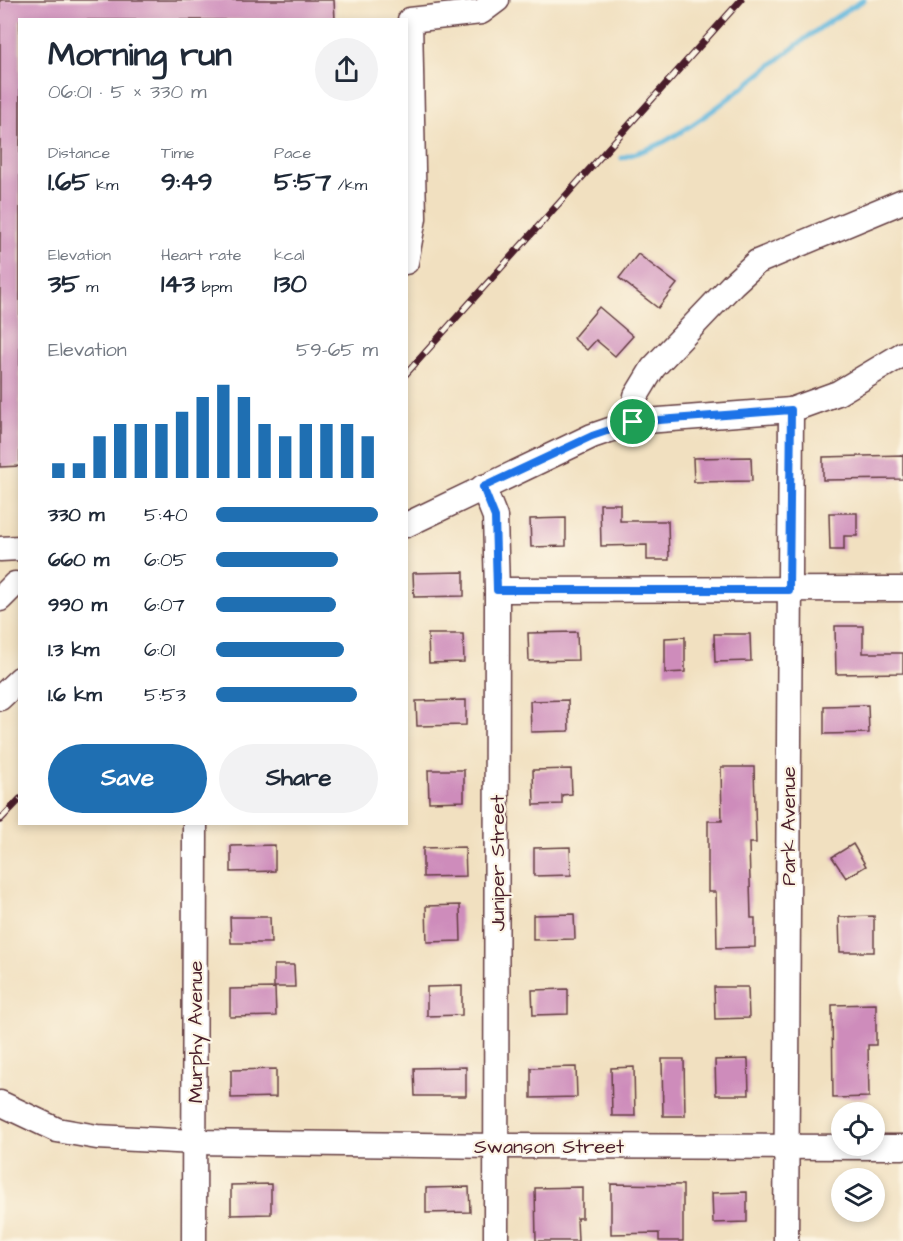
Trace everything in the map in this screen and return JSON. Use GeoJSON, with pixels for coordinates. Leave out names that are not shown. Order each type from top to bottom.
{"type":"FeatureCollection","features":[{"type":"Feature","properties":{"kind":"street"},"geometry":{"type":"LineString","coordinates":[[408,251],[414,218],[410,20],[481,12],[496,0]]}},
{"type":"Feature","properties":{"kind":"street"},"geometry":{"type":"LineString","coordinates":[[633,422],[636,396],[653,368],[733,284],[758,262],[903,201]]}},
{"type":"Feature","properties":{"kind":"street"},"geometry":{"type":"LineString","coordinates":[[408,524],[592,436],[633,422],[791,410],[838,393],[903,354]]}},
{"type":"Feature","properties":{"kind":"street","name":"Park Avenue"},"geometry":{"type":"LineString","coordinates":[[786,1241],[791,410]]}},
{"type":"Feature","properties":{"kind":"street","name":"Juniper Street"},"geometry":{"type":"LineString","coordinates":[[483,487],[495,517],[497,590],[498,1146],[496,1241]]}},
{"type":"Feature","properties":{"kind":"street"},"geometry":{"type":"LineString","coordinates":[[0,549],[18,548]]}},
{"type":"Feature","properties":{"kind":"street"},"geometry":{"type":"LineString","coordinates":[[497,590],[903,589]]}},
{"type":"Feature","properties":{"kind":"street"},"geometry":{"type":"LineString","coordinates":[[0,698],[18,681]]}},
{"type":"Feature","properties":{"kind":"street","name":"Murphy Avenue"},"geometry":{"type":"LineString","coordinates":[[194,1241],[195,825]]}},
{"type":"Feature","properties":{"kind":"street","name":"Swanson Street"},"geometry":{"type":"LineString","coordinates":[[0,1103],[57,1130],[97,1137],[195,1142],[903,1148]]}},
{"type":"Feature","properties":{"kind":"building"},"geometry":{"type":"Polygon","coordinates":[[[0,0],[334,0],[335,18],[18,18],[18,466],[0,467],[0,0]]]}},
{"type":"Feature","properties":{"kind":"building"},"geometry":{"type":"Polygon","coordinates":[[[638,254],[677,284],[658,308],[619,278],[638,254]]]}},
{"type":"Feature","properties":{"kind":"building"},"geometry":{"type":"Polygon","coordinates":[[[599,307],[633,336],[615,356],[596,340],[587,350],[573,338],[599,307]]]}},
{"type":"Feature","properties":{"kind":"building"},"geometry":{"type":"Polygon","coordinates":[[[903,455],[903,479],[823,480],[823,457],[903,455]]]}},
{"type":"Feature","properties":{"kind":"building"},"geometry":{"type":"Polygon","coordinates":[[[751,457],[752,481],[694,482],[693,458],[751,457]]]}},
{"type":"Feature","properties":{"kind":"building"},"geometry":{"type":"Polygon","coordinates":[[[600,504],[620,504],[620,521],[668,521],[669,560],[647,560],[647,545],[601,546],[600,504]]]}},
{"type":"Feature","properties":{"kind":"building"},"geometry":{"type":"Polygon","coordinates":[[[829,513],[857,513],[857,536],[844,536],[844,550],[830,550],[829,513]]]}},
{"type":"Feature","properties":{"kind":"building"},"geometry":{"type":"Polygon","coordinates":[[[566,518],[566,546],[531,547],[530,519],[566,518]]]}},
{"type":"Feature","properties":{"kind":"building"},"geometry":{"type":"Polygon","coordinates":[[[464,572],[464,596],[414,597],[413,573],[464,572]]]}},
{"type":"Feature","properties":{"kind":"building"},"geometry":{"type":"Polygon","coordinates":[[[835,626],[863,626],[863,653],[903,653],[903,673],[836,674],[835,626]]]}},
{"type":"Feature","properties":{"kind":"building"},"geometry":{"type":"Polygon","coordinates":[[[577,632],[578,660],[529,661],[528,633],[577,632]]]}},
{"type":"Feature","properties":{"kind":"building"},"geometry":{"type":"Polygon","coordinates":[[[428,634],[463,634],[464,662],[429,663],[428,634]]]}},
{"type":"Feature","properties":{"kind":"building"},"geometry":{"type":"Polygon","coordinates":[[[714,634],[750,634],[751,661],[715,662],[714,634]]]}},
{"type":"Feature","properties":{"kind":"building"},"geometry":{"type":"Polygon","coordinates":[[[685,637],[685,672],[665,673],[665,638],[685,637]]]}},
{"type":"Feature","properties":{"kind":"building"},"geometry":{"type":"Polygon","coordinates":[[[466,700],[466,725],[417,726],[416,701],[466,700]]]}},
{"type":"Feature","properties":{"kind":"building"},"geometry":{"type":"Polygon","coordinates":[[[568,700],[569,731],[531,732],[530,701],[568,700]]]}},
{"type":"Feature","properties":{"kind":"building"},"geometry":{"type":"Polygon","coordinates":[[[868,705],[869,733],[824,734],[824,706],[868,705]]]}},
{"type":"Feature","properties":{"kind":"building"},"geometry":{"type":"Polygon","coordinates":[[[721,767],[754,767],[756,843],[749,843],[751,918],[755,918],[755,947],[717,948],[716,892],[708,892],[708,821],[722,821],[721,767]]]}},
{"type":"Feature","properties":{"kind":"building"},"geometry":{"type":"Polygon","coordinates":[[[571,769],[572,794],[562,795],[562,804],[534,805],[533,770],[571,769]]]}},
{"type":"Feature","properties":{"kind":"building"},"geometry":{"type":"Polygon","coordinates":[[[428,770],[464,770],[464,801],[429,802],[428,770]]]}},
{"type":"Feature","properties":{"kind":"building"},"geometry":{"type":"Polygon","coordinates":[[[853,844],[866,866],[846,878],[832,857],[853,844]]]}},
{"type":"Feature","properties":{"kind":"building"},"geometry":{"type":"Polygon","coordinates":[[[275,845],[275,871],[231,872],[231,846],[275,845]]]}},
{"type":"Feature","properties":{"kind":"building"},"geometry":{"type":"Polygon","coordinates":[[[465,847],[466,876],[423,877],[423,848],[465,847]]]}},
{"type":"Feature","properties":{"kind":"building"},"geometry":{"type":"Polygon","coordinates":[[[570,847],[571,875],[534,876],[534,848],[570,847]]]}},
{"type":"Feature","properties":{"kind":"building"},"geometry":{"type":"Polygon","coordinates":[[[460,905],[461,941],[427,942],[426,906],[460,905]]]}},
{"type":"Feature","properties":{"kind":"building"},"geometry":{"type":"Polygon","coordinates":[[[574,914],[575,939],[533,940],[533,915],[574,914]]]}},
{"type":"Feature","properties":{"kind":"building"},"geometry":{"type":"Polygon","coordinates":[[[874,916],[874,952],[840,952],[839,917],[874,916]]]}},
{"type":"Feature","properties":{"kind":"building"},"geometry":{"type":"Polygon","coordinates":[[[230,917],[270,917],[271,943],[231,943],[230,917]]]}},
{"type":"Feature","properties":{"kind":"building"},"geometry":{"type":"Polygon","coordinates":[[[274,965],[294,965],[295,987],[274,987],[274,965]]]}},
{"type":"Feature","properties":{"kind":"building"},"geometry":{"type":"Polygon","coordinates":[[[462,986],[462,1015],[427,1016],[427,987],[462,986]]]}},
{"type":"Feature","properties":{"kind":"building"},"geometry":{"type":"Polygon","coordinates":[[[714,987],[748,987],[749,1018],[715,1019],[714,987]]]}},
{"type":"Feature","properties":{"kind":"building"},"geometry":{"type":"Polygon","coordinates":[[[275,988],[276,1016],[230,1017],[230,989],[275,988]]]}},
{"type":"Feature","properties":{"kind":"building"},"geometry":{"type":"Polygon","coordinates":[[[568,989],[568,1014],[533,1015],[532,990],[568,989]]]}},
{"type":"Feature","properties":{"kind":"building"},"geometry":{"type":"Polygon","coordinates":[[[876,1004],[876,1045],[868,1045],[869,1097],[833,1098],[832,1005],[876,1004]]]}},
{"type":"Feature","properties":{"kind":"building"},"geometry":{"type":"Polygon","coordinates":[[[662,1059],[684,1059],[685,1116],[663,1116],[662,1059]]]}},
{"type":"Feature","properties":{"kind":"building"},"geometry":{"type":"Polygon","coordinates":[[[748,1059],[749,1095],[716,1095],[715,1060],[748,1059]]]}},
{"type":"Feature","properties":{"kind":"building"},"geometry":{"type":"Polygon","coordinates":[[[466,1067],[466,1096],[415,1096],[414,1068],[466,1067]]]}},
{"type":"Feature","properties":{"kind":"building"},"geometry":{"type":"Polygon","coordinates":[[[576,1067],[577,1097],[531,1098],[531,1068],[576,1067]]]}},
{"type":"Feature","properties":{"kind":"building"},"geometry":{"type":"Polygon","coordinates":[[[634,1067],[635,1116],[612,1116],[611,1068],[634,1067]]]}},
{"type":"Feature","properties":{"kind":"building"},"geometry":{"type":"Polygon","coordinates":[[[276,1069],[276,1097],[231,1098],[231,1070],[276,1069]]]}},
{"type":"Feature","properties":{"kind":"building"},"geometry":{"type":"Polygon","coordinates":[[[271,1184],[271,1214],[231,1215],[231,1185],[271,1184]]]}},
{"type":"Feature","properties":{"kind":"building"},"geometry":{"type":"Polygon","coordinates":[[[611,1184],[683,1185],[683,1241],[659,1241],[659,1233],[611,1234],[611,1184]]]}},
{"type":"Feature","properties":{"kind":"building"},"geometry":{"type":"Polygon","coordinates":[[[469,1187],[470,1212],[426,1213],[426,1188],[469,1187]]]}},
{"type":"Feature","properties":{"kind":"building"},"geometry":{"type":"Polygon","coordinates":[[[582,1187],[582,1218],[577,1218],[578,1241],[536,1241],[535,1188],[582,1187]]]}},
{"type":"Feature","properties":{"kind":"building"},"geometry":{"type":"Polygon","coordinates":[[[747,1192],[747,1222],[713,1223],[712,1193],[747,1192]]]}},
{"type":"Feature","properties":{"kind":"waterway"},"geometry":{"type":"LineString","coordinates":[[622,158],[658,145],[694,123],[814,33],[864,0]]}},
{"type":"Feature","properties":{"kind":"railway"},"geometry":{"type":"LineString","coordinates":[[408,372],[741,0]]}},
{"type":"Feature","properties":{"kind":"railway"},"geometry":{"type":"LineString","coordinates":[[0,820],[18,801]]}},
{"type":"Feature","properties":{"kind":"route"},"geometry":{"type":"LineString","coordinates":[[791,410],[789,590],[497,590],[495,517],[483,487],[592,436],[633,422],[791,410]]}}]}
